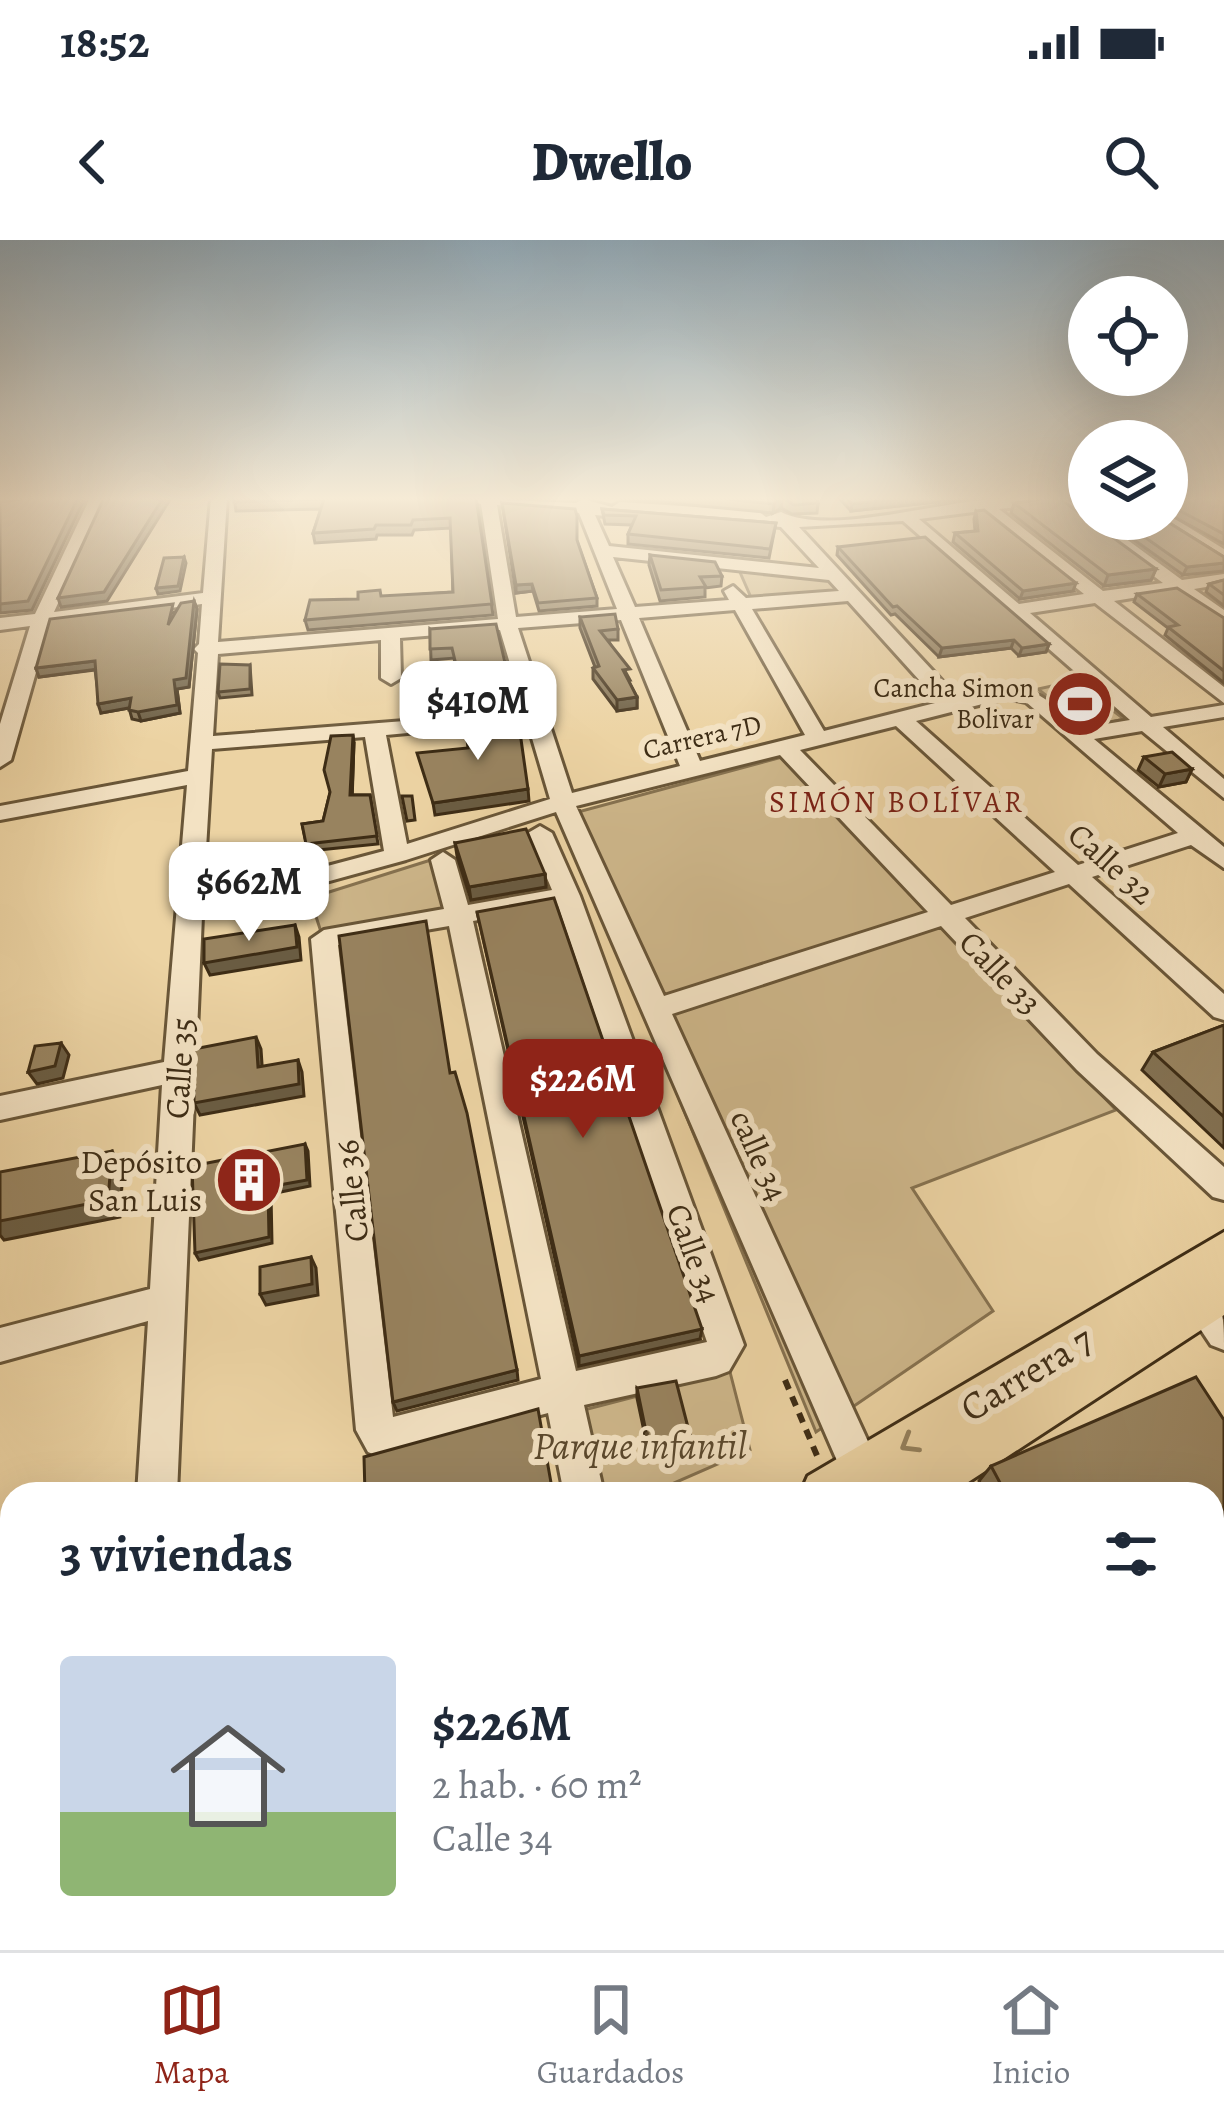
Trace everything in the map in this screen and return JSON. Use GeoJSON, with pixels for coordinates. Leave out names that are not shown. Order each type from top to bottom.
{"type":"FeatureCollection","features":[{"type":"Feature","properties":{"kind":"main road","name":"Carrera 7"},"geometry":{"type":"LineString","coordinates":[[873,1482],[1208,1301],[1224,1251]]}},
{"type":"Feature","properties":{"kind":"street"},"geometry":{"type":"LineString","coordinates":[[0,760],[42,618],[61,578]]}},
{"type":"Feature","properties":{"kind":"street","name":"Calle 35"},"geometry":{"type":"LineString","coordinates":[[158,1482],[178,1070],[211,578]]}},
{"type":"Feature","properties":{"kind":"street"},"geometry":{"type":"LineString","coordinates":[[500,578],[508,625],[563,802]]}},
{"type":"Feature","properties":{"kind":"street"},"geometry":{"type":"LineString","coordinates":[[612,578],[692,768]]}},
{"type":"Feature","properties":{"kind":"street"},"geometry":{"type":"LineString","coordinates":[[728,578],[738,604],[819,741]]}},
{"type":"Feature","properties":{"kind":"street"},"geometry":{"type":"LineString","coordinates":[[834,578],[952,704]]}},
{"type":"Feature","properties":{"kind":"street"},"geometry":{"type":"LineString","coordinates":[[975,578],[1224,791]]}},
{"type":"Feature","properties":{"kind":"street"},"geometry":{"type":"LineString","coordinates":[[1077,578],[1224,697]]}},
{"type":"Feature","properties":{"kind":"street"},"geometry":{"type":"LineString","coordinates":[[1168,578],[1224,620]]}},
{"type":"Feature","properties":{"kind":"street"},"geometry":{"type":"LineString","coordinates":[[1012,610],[1224,579]]}},
{"type":"Feature","properties":{"kind":"street"},"geometry":{"type":"LineString","coordinates":[[204,649],[850,595]]}},
{"type":"Feature","properties":{"kind":"street"},"geometry":{"type":"LineString","coordinates":[[0,624],[209,598]]}},
{"type":"Feature","properties":{"kind":"street"},"geometry":{"type":"LineString","coordinates":[[390,634],[391,678]]}},
{"type":"Feature","properties":{"kind":"street","name":"Carrera 7D"},"geometry":{"type":"LineString","coordinates":[[191,911],[397,855],[563,802],[952,704],[1021,692],[1074,736]]}},
{"type":"Feature","properties":{"kind":"street"},"geometry":{"type":"LineString","coordinates":[[1074,736],[1224,711]]}},
{"type":"Feature","properties":{"kind":"street"},"geometry":{"type":"LineString","coordinates":[[199,744],[537,717]]}},
{"type":"Feature","properties":{"kind":"street","name":"Calle 32"},"geometry":{"type":"LineString","coordinates":[[900,718],[1224,1010]]}},
{"type":"Feature","properties":{"kind":"street"},"geometry":{"type":"LineString","coordinates":[[375,731],[397,855]]}},
{"type":"Feature","properties":{"kind":"street"},"geometry":{"type":"LineString","coordinates":[[1074,736],[1224,860]]}},
{"type":"Feature","properties":{"kind":"street","name":"Calle 33"},"geometry":{"type":"LineString","coordinates":[[786,748],[1087,1062],[1224,1187]]}},
{"type":"Feature","properties":{"kind":"street"},"geometry":{"type":"LineString","coordinates":[[0,813],[197,776]]}},
{"type":"Feature","properties":{"kind":"street","name":"calle 34"},"geometry":{"type":"LineString","coordinates":[[563,802],[862,1482]]}},
{"type":"Feature","properties":{"kind":"street","name":"Calle 34"},"geometry":{"type":"LineString","coordinates":[[540,833],[567,896],[726,1345],[716,1359],[560,1392]]}},
{"type":"Feature","properties":{"kind":"street"},"geometry":{"type":"LineString","coordinates":[[655,1009],[1192,836]]}},
{"type":"Feature","properties":{"kind":"street"},"geometry":{"type":"LineString","coordinates":[[443,860],[581,1482]]}},
{"type":"Feature","properties":{"kind":"street"},"geometry":{"type":"LineString","coordinates":[[458,916],[567,896]]}},
{"type":"Feature","properties":{"kind":"street","name":"Calle 36"},"geometry":{"type":"LineString","coordinates":[[458,916],[324,939],[375,1430],[382,1439],[560,1392]]}},
{"type":"Feature","properties":{"kind":"street"},"geometry":{"type":"LineString","coordinates":[[0,1108],[178,1070]]}},
{"type":"Feature","properties":{"kind":"street"},"geometry":{"type":"LineString","coordinates":[[0,1345],[167,1300]]}},
{"type":"Feature","properties":{"kind":"green space"},"geometry":{"type":"Polygon","coordinates":[[[742,578],[830,578],[842,594],[753,602],[742,578]]]}},
{"type":"Feature","properties":{"kind":"green space","name":"Cancha Simon Bolivar"},"geometry":{"type":"Polygon","coordinates":[[[1074,681],[1124,719],[1086,728],[1038,689],[1074,681]]]}},
{"type":"Feature","properties":{"kind":"green space"},"geometry":{"type":"Polygon","coordinates":[[[782,757],[1116,1110],[912,1188],[993,1311],[816,1432],[563,816],[782,757]]]}},
{"type":"Feature","properties":{"kind":"green space"},"geometry":{"type":"Polygon","coordinates":[[[434,859],[447,913],[322,935],[310,898],[434,859]]]}},
{"type":"Feature","properties":{"kind":"green space","name":"Parque infantil"},"geometry":{"type":"Polygon","coordinates":[[[730,1372],[750,1450],[677,1482],[592,1482],[576,1412],[730,1372]]]}},
{"type":"Feature","properties":{"kind":"building"},"geometry":{"type":"Polygon","coordinates":[[[0,578],[39,578],[28,601],[0,604],[0,578]]]}},
{"type":"Feature","properties":{"kind":"building"},"geometry":{"type":"Polygon","coordinates":[[[67,578],[113,578],[104,592],[58,598],[67,578]]]}},
{"type":"Feature","properties":{"kind":"building"},"geometry":{"type":"Polygon","coordinates":[[[159,578],[180,578],[178,586],[156,588],[159,578]]]}},
{"type":"Feature","properties":{"kind":"building"},"geometry":{"type":"Polygon","coordinates":[[[452,578],[488,578],[492,604],[305,620],[310,600],[358,599],[358,592],[380,590],[381,596],[453,592],[452,578]]]}},
{"type":"Feature","properties":{"kind":"building"},"geometry":{"type":"Polygon","coordinates":[[[515,578],[590,578],[597,598],[538,603],[532,584],[516,585],[515,578]]]}},
{"type":"Feature","properties":{"kind":"building"},"geometry":{"type":"Polygon","coordinates":[[[657,578],[700,578],[706,587],[661,590],[657,578]]]}},
{"type":"Feature","properties":{"kind":"building"},"geometry":{"type":"Polygon","coordinates":[[[866,578],[972,578],[1049,644],[1022,648],[1014,640],[942,648],[866,578]]]}},
{"type":"Feature","properties":{"kind":"building"},"geometry":{"type":"Polygon","coordinates":[[[1008,578],[1069,578],[1076,583],[1023,591],[1008,578]]]}},
{"type":"Feature","properties":{"kind":"building"},"geometry":{"type":"Polygon","coordinates":[[[1224,580],[1224,595],[1209,584],[1224,580]]]}},
{"type":"Feature","properties":{"kind":"building"},"geometry":{"type":"Polygon","coordinates":[[[1177,588],[1224,618],[1224,671],[1168,627],[1178,625],[1137,594],[1177,588]]]}},
{"type":"Feature","properties":{"kind":"building"},"geometry":{"type":"Polygon","coordinates":[[[194,601],[186,678],[174,680],[177,705],[138,712],[129,710],[131,698],[98,704],[95,661],[36,668],[50,619],[173,604],[168,625],[181,603],[194,601]]]}},
{"type":"Feature","properties":{"kind":"building"},"geometry":{"type":"Polygon","coordinates":[[[615,614],[618,629],[600,631],[630,669],[623,670],[637,697],[617,700],[593,668],[599,666],[580,617],[615,614]]]}},
{"type":"Feature","properties":{"kind":"building"},"geometry":{"type":"Polygon","coordinates":[[[496,624],[513,697],[482,700],[480,680],[460,682],[452,648],[430,649],[430,629],[496,624]]]}},
{"type":"Feature","properties":{"kind":"building"},"geometry":{"type":"Polygon","coordinates":[[[220,664],[250,665],[250,689],[218,692],[220,664]]]}},
{"type":"Feature","properties":{"kind":"building"},"geometry":{"type":"Polygon","coordinates":[[[518,718],[528,789],[433,803],[417,753],[468,748],[465,722],[518,718]]]}},
{"type":"Feature","properties":{"kind":"building"},"geometry":{"type":"Polygon","coordinates":[[[353,735],[350,795],[370,795],[377,836],[306,844],[302,824],[323,821],[330,792],[324,770],[331,736],[353,735]]]}},
{"type":"Feature","properties":{"kind":"building"},"geometry":{"type":"Polygon","coordinates":[[[1172,752],[1192,769],[1165,774],[1144,757],[1172,752]]]}},
{"type":"Feature","properties":{"kind":"building"},"geometry":{"type":"Polygon","coordinates":[[[402,796],[412,796],[415,820],[407,821],[402,796]]]}},
{"type":"Feature","properties":{"kind":"building"},"geometry":{"type":"Polygon","coordinates":[[[526,829],[545,874],[469,887],[455,843],[526,829]]]}},
{"type":"Feature","properties":{"kind":"building"},"geometry":{"type":"Polygon","coordinates":[[[554,898],[702,1329],[579,1356],[477,912],[554,898]]]}},
{"type":"Feature","properties":{"kind":"building"},"geometry":{"type":"Polygon","coordinates":[[[426,921],[450,1073],[455,1072],[467,1113],[517,1370],[393,1402],[339,936],[426,921]]]}},
{"type":"Feature","properties":{"kind":"building"},"geometry":{"type":"Polygon","coordinates":[[[295,925],[297,947],[204,963],[204,939],[295,925]]]}},
{"type":"Feature","properties":{"kind":"building"},"geometry":{"type":"Polygon","coordinates":[[[1224,1025],[1224,1117],[1153,1052],[1224,1025]]]}},
{"type":"Feature","properties":{"kind":"building"},"geometry":{"type":"Polygon","coordinates":[[[256,1037],[258,1067],[298,1060],[299,1084],[194,1103],[194,1049],[256,1037]]]}},
{"type":"Feature","properties":{"kind":"building"},"geometry":{"type":"Polygon","coordinates":[[[61,1043],[55,1066],[28,1072],[35,1046],[61,1043]]]}},
{"type":"Feature","properties":{"kind":"building"},"geometry":{"type":"Polygon","coordinates":[[[305,1144],[307,1180],[268,1187],[269,1237],[195,1253],[192,1166],[305,1144]]]}},
{"type":"Feature","properties":{"kind":"building"},"geometry":{"type":"Polygon","coordinates":[[[112,1151],[108,1200],[0,1221],[0,1172],[112,1151]]]}},
{"type":"Feature","properties":{"kind":"building"},"geometry":{"type":"Polygon","coordinates":[[[311,1257],[312,1284],[260,1294],[260,1267],[311,1257]]]}},
{"type":"Feature","properties":{"kind":"building"},"geometry":{"type":"Polygon","coordinates":[[[1196,1377],[1224,1420],[1224,1482],[1000,1482],[991,1466],[1196,1377]]]}},
{"type":"Feature","properties":{"kind":"building"},"geometry":{"type":"Polygon","coordinates":[[[676,1381],[690,1435],[649,1446],[637,1388],[676,1381]]]}},
{"type":"Feature","properties":{"kind":"building"},"geometry":{"type":"Polygon","coordinates":[[[538,1409],[551,1482],[365,1482],[364,1457],[538,1409]]]}},
{"type":"Feature","properties":{"kind":"place","name":"Cancha Simon Bolivar"},"geometry":{"type":"Point","coordinates":[1080,704]}},
{"type":"Feature","properties":{"kind":"place","name":"Depósito San Luis"},"geometry":{"type":"Point","coordinates":[249,1180]}},
{"type":"Feature","properties":{"kind":"district","name":"SIMÓN BOLÍVAR"},"geometry":{"type":"Point","coordinates":[897,802]}}]}
